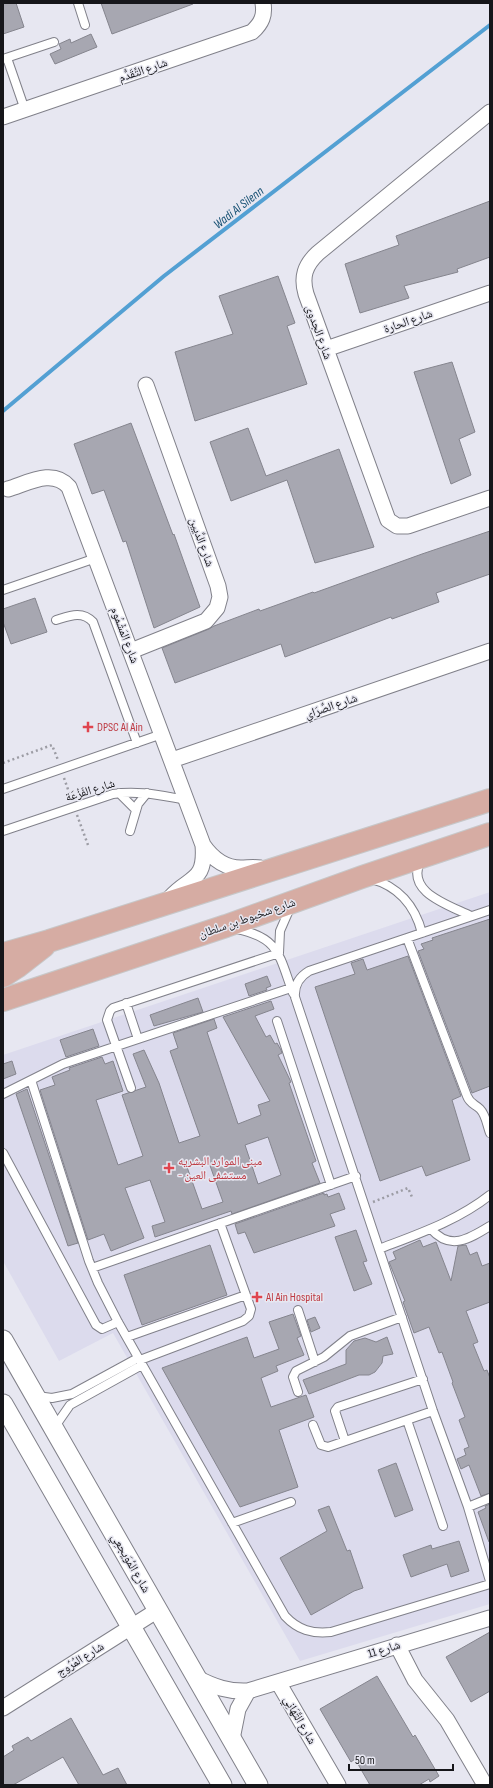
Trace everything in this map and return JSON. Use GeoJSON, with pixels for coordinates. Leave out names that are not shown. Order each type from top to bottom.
{"type":"FeatureCollection","features":[{"type":"Feature","properties":{"kind":"main road"},"geometry":{"type":"LineString","coordinates":[[3,954],[49,941],[490,800]]}},
{"type":"Feature","properties":{"kind":"main road","name":"شارع شخبوط بن سلطان"},"geometry":{"type":"LineString","coordinates":[[3,1000],[226,926],[486,834]]}},
{"type":"Feature","properties":{"kind":"main road"},"geometry":{"type":"LineString","coordinates":[[3,976],[34,955],[49,941]]}},
{"type":"Feature","properties":{"kind":"street","name":"شارع التَّقَدُّم"},"geometry":{"type":"LineString","coordinates":[[3,117],[252,32],[259,26],[263,18],[262,3]]}},
{"type":"Feature","properties":{"kind":"street","name":"شارع الجدوى"},"geometry":{"type":"LineString","coordinates":[[490,112],[318,253],[309,262],[304,275],[304,288],[385,515],[392,524],[402,527],[408,526],[490,498]]}},
{"type":"Feature","properties":{"kind":"street","name":"شارع الحارة"},"geometry":{"type":"LineString","coordinates":[[326,349],[490,293]]}},
{"type":"Feature","properties":{"kind":"street","name":"شارع الدِّيين"},"geometry":{"type":"LineString","coordinates":[[131,651],[206,621],[217,608],[220,597],[218,586],[146,385]]}},
{"type":"Feature","properties":{"kind":"street","name":"شارع المَشْمُوم"},"geometry":{"type":"LineString","coordinates":[[8,489],[47,477],[54,477],[65,482],[72,492],[204,845],[214,859],[228,866],[269,870]]}},
{"type":"Feature","properties":{"kind":"street","name":"شارع الصِّرَاي"},"geometry":{"type":"LineString","coordinates":[[172,760],[490,651]]}},
{"type":"Feature","properties":{"kind":"street","name":"شارع المَشْمُوم"},"geometry":{"type":"LineString","coordinates":[[166,904],[178,891],[195,878],[203,862],[204,845]]}},
{"type":"Feature","properties":{"kind":"street","name":"شارع المُوَيجعِي"},"geometry":{"type":"LineString","coordinates":[[3,1340],[258,1785]]}},
{"type":"Feature","properties":{"kind":"street"},"geometry":{"type":"LineString","coordinates":[[3,1404],[222,1785]]}},
{"type":"Feature","properties":{"kind":"street","name":"شارع المُرُوج"},"geometry":{"type":"LineString","coordinates":[[3,1708],[158,1610]]}},
{"type":"Feature","properties":{"kind":"street","name":"شارع 11"},"geometry":{"type":"LineString","coordinates":[[278,1682],[490,1618]]}},
{"type":"Feature","properties":{"kind":"street"},"geometry":{"type":"LineString","coordinates":[[397,1645],[415,1680],[447,1720],[485,1785]]}},
{"type":"Feature","properties":{"kind":"street","name":"شارع التَّهَانِي"},"geometry":{"type":"LineString","coordinates":[[197,1678],[216,1688],[227,1690],[248,1691],[278,1682],[338,1785]]}},
{"type":"Feature","properties":{"kind":"street"},"geometry":{"type":"LineString","coordinates":[[232,1739],[238,1708],[248,1691]]}},
{"type":"Feature","properties":{"kind":"lane"},"geometry":{"type":"LineString","coordinates":[[78,3],[85,25]]}},
{"type":"Feature","properties":{"kind":"lane"},"geometry":{"type":"LineString","coordinates":[[25,110],[5,59],[54,42]]}},
{"type":"Feature","properties":{"kind":"lane"},"geometry":{"type":"LineString","coordinates":[[3,590],[96,558]]}},
{"type":"Feature","properties":{"kind":"lane"},"geometry":{"type":"LineString","coordinates":[[56,620],[77,615],[86,616],[93,622],[137,743]]}},
{"type":"Feature","properties":{"kind":"lane"},"geometry":{"type":"LineString","coordinates":[[3,789],[162,734]]}},
{"type":"Feature","properties":{"kind":"lane"},"geometry":{"type":"LineString","coordinates":[[119,793],[136,809]]}},
{"type":"Feature","properties":{"kind":"lane","name":"شارع الفَزْعَة"},"geometry":{"type":"LineString","coordinates":[[3,831],[101,797],[119,793],[147,793],[187,800]]}},
{"type":"Feature","properties":{"kind":"lane"},"geometry":{"type":"LineString","coordinates":[[130,831],[140,800],[147,793]]}},
{"type":"Feature","properties":{"kind":"lane"},"geometry":{"type":"LineString","coordinates":[[423,856],[416,872],[418,883],[422,888],[432,896],[471,916]]}},
{"type":"Feature","properties":{"kind":"lane"},"geometry":{"type":"LineString","coordinates":[[362,877],[383,883],[402,895],[415,912],[422,933]]}},
{"type":"Feature","properties":{"kind":"lane"},"geometry":{"type":"LineString","coordinates":[[279,953],[280,931],[294,902]]}},
{"type":"Feature","properties":{"kind":"lane"},"geometry":{"type":"LineString","coordinates":[[295,997],[296,984],[304,974],[309,971],[490,910]]}},
{"type":"Feature","properties":{"kind":"lane"},"geometry":{"type":"LineString","coordinates":[[226,926],[258,935],[273,945],[279,953],[356,1176],[433,1411],[468,1507],[490,1581]]}},
{"type":"Feature","properties":{"kind":"lane"},"geometry":{"type":"LineString","coordinates":[[407,938],[467,1096],[471,1104],[481,1110],[490,1133]]}},
{"type":"Feature","properties":{"kind":"lane"},"geometry":{"type":"LineString","coordinates":[[131,1088],[107,1020],[108,1015],[113,1008],[279,953]]}},
{"type":"Feature","properties":{"kind":"lane"},"geometry":{"type":"LineString","coordinates":[[3,1094],[63,1064],[291,988]]}},
{"type":"Feature","properties":{"kind":"lane"},"geometry":{"type":"LineString","coordinates":[[126,1003],[138,1040]]}},
{"type":"Feature","properties":{"kind":"lane"},"geometry":{"type":"LineString","coordinates":[[277,1021],[331,1185]]}},
{"type":"Feature","properties":{"kind":"lane"},"geometry":{"type":"LineString","coordinates":[[31,1080],[92,1268],[118,1322],[285,1616],[297,1627],[314,1633],[322,1633],[339,1630],[490,1584]]}},
{"type":"Feature","properties":{"kind":"lane"},"geometry":{"type":"LineString","coordinates":[[3,1153],[96,1325],[102,1329],[118,1322]]}},
{"type":"Feature","properties":{"kind":"lane"},"geometry":{"type":"LineString","coordinates":[[92,1268],[356,1176]]}},
{"type":"Feature","properties":{"kind":"lane"},"geometry":{"type":"LineString","coordinates":[[380,1249],[431,1229],[464,1213],[490,1195]]}},
{"type":"Feature","properties":{"kind":"lane"},"geometry":{"type":"LineString","coordinates":[[34,1396],[52,1398],[72,1394],[140,1361],[243,1321],[249,1316],[251,1309],[220,1223]]}},
{"type":"Feature","properties":{"kind":"lane"},"geometry":{"type":"LineString","coordinates":[[431,1229],[442,1239],[455,1242],[466,1239],[490,1226]]}},
{"type":"Feature","properties":{"kind":"lane"},"geometry":{"type":"LineString","coordinates":[[127,1337],[246,1295]]}},
{"type":"Feature","properties":{"kind":"lane"},"geometry":{"type":"LineString","coordinates":[[298,1310],[315,1362]]}},
{"type":"Feature","properties":{"kind":"lane"},"geometry":{"type":"LineString","coordinates":[[298,1392],[292,1377],[294,1374],[315,1362],[350,1336],[402,1316]]}},
{"type":"Feature","properties":{"kind":"lane"},"geometry":{"type":"LineString","coordinates":[[54,1428],[70,1406],[140,1361]]}},
{"type":"Feature","properties":{"kind":"lane"},"geometry":{"type":"LineString","coordinates":[[345,1441],[335,1411],[338,1407],[423,1380]]}},
{"type":"Feature","properties":{"kind":"lane"},"geometry":{"type":"LineString","coordinates":[[313,1425],[321,1445],[324,1447],[433,1411]]}},
{"type":"Feature","properties":{"kind":"lane"},"geometry":{"type":"LineString","coordinates":[[407,1420],[443,1526]]}},
{"type":"Feature","properties":{"kind":"lane"},"geometry":{"type":"LineString","coordinates":[[468,1507],[490,1498]]}},
{"type":"Feature","properties":{"kind":"lane"},"geometry":{"type":"LineString","coordinates":[[232,1523],[291,1502]]}},
{"type":"Feature","properties":{"kind":"path"},"geometry":{"type":"LineString","coordinates":[[365,1205],[408,1188],[412,1197]]}},
{"type":"Feature","properties":{"kind":"shaded area","name":"Al Ain Hospital"},"geometry":{"type":"Polygon","coordinates":[[[490,892],[490,1604],[300,1661],[113,1333],[59,1361],[3,1261],[3,1055],[490,892]]]}},
{"type":"Feature","properties":{"kind":"building"},"geometry":{"type":"Polygon","coordinates":[[[3,3],[16,3],[24,27],[3,34],[3,3]]]}},
{"type":"Feature","properties":{"kind":"building"},"geometry":{"type":"Polygon","coordinates":[[[101,3],[193,3],[193,4],[112,34],[101,3]]]}},
{"type":"Feature","properties":{"kind":"building"},"geometry":{"type":"Polygon","coordinates":[[[91,34],[97,47],[55,64],[50,54],[61,49],[59,44],[70,39],[71,43],[91,34]]]}},
{"type":"Feature","properties":{"kind":"building"},"geometry":{"type":"Polygon","coordinates":[[[490,201],[490,257],[457,269],[458,272],[404,286],[409,298],[360,313],[345,264],[399,245],[396,236],[490,201]]]}},
{"type":"Feature","properties":{"kind":"building"},"geometry":{"type":"Polygon","coordinates":[[[278,276],[295,323],[287,326],[307,384],[195,421],[175,352],[233,334],[219,296],[278,276]]]}},
{"type":"Feature","properties":{"kind":"building"},"geometry":{"type":"Polygon","coordinates":[[[452,362],[475,432],[459,439],[471,475],[451,484],[414,372],[452,362]]]}},
{"type":"Feature","properties":{"kind":"building"},"geometry":{"type":"Polygon","coordinates":[[[131,423],[173,535],[174,534],[200,607],[154,628],[126,541],[123,542],[104,490],[92,494],[74,444],[131,423]]]}},
{"type":"Feature","properties":{"kind":"building"},"geometry":{"type":"Polygon","coordinates":[[[248,428],[266,476],[339,449],[374,547],[315,563],[287,480],[231,501],[210,442],[248,428]]]}},
{"type":"Feature","properties":{"kind":"building"},"geometry":{"type":"Polygon","coordinates":[[[490,531],[490,574],[436,593],[439,602],[392,619],[391,617],[285,657],[281,644],[175,683],[162,648],[259,609],[260,611],[313,592],[314,593],[490,531]]]}},
{"type":"Feature","properties":{"kind":"building"},"geometry":{"type":"Polygon","coordinates":[[[35,598],[47,632],[11,644],[3,622],[3,609],[35,598]]]}},
{"type":"Feature","properties":{"kind":"building"},"geometry":{"type":"Polygon","coordinates":[[[490,919],[490,1086],[472,1093],[418,951],[424,949],[421,944],[433,940],[432,938],[490,919]]]}},
{"type":"Feature","properties":{"kind":"building"},"geometry":{"type":"Polygon","coordinates":[[[408,956],[461,1096],[452,1100],[470,1160],[426,1176],[422,1166],[380,1181],[315,987],[355,974],[351,963],[363,959],[367,970],[408,956]]]}},
{"type":"Feature","properties":{"kind":"building"},"geometry":{"type":"Polygon","coordinates":[[[267,976],[271,986],[266,988],[267,990],[249,996],[245,984],[267,976]]]}},
{"type":"Feature","properties":{"kind":"building"},"geometry":{"type":"Polygon","coordinates":[[[198,998],[203,1012],[154,1026],[150,1015],[198,998]]]}},
{"type":"Feature","properties":{"kind":"building"},"geometry":{"type":"Polygon","coordinates":[[[271,1001],[274,1009],[255,1016],[266,1037],[270,1035],[275,1044],[277,1043],[281,1050],[282,1053],[278,1055],[291,1082],[289,1083],[316,1161],[312,1163],[320,1183],[232,1214],[231,1211],[155,1237],[152,1226],[165,1222],[150,1180],[125,1188],[144,1238],[111,1251],[104,1234],[88,1240],[40,1090],[55,1085],[52,1077],[70,1070],[69,1068],[102,1057],[105,1064],[113,1061],[123,1091],[96,1100],[118,1165],[143,1156],[122,1095],[146,1087],[133,1054],[144,1050],[159,1083],[179,1143],[200,1136],[170,1051],[178,1048],[173,1033],[214,1019],[217,1028],[207,1032],[238,1124],[261,1115],[258,1105],[270,1101],[223,1017],[271,1001]],[[268,1137],[245,1145],[258,1184],[281,1175],[268,1137]],[[208,1160],[187,1167],[202,1209],[223,1202],[208,1160]]]}},
{"type":"Feature","properties":{"kind":"building"},"geometry":{"type":"Polygon","coordinates":[[[93,1029],[99,1046],[66,1057],[60,1040],[93,1029]]]}},
{"type":"Feature","properties":{"kind":"building"},"geometry":{"type":"Polygon","coordinates":[[[12,1061],[16,1074],[3,1079],[3,1064],[12,1061]]]}},
{"type":"Feature","properties":{"kind":"building"},"geometry":{"type":"Polygon","coordinates":[[[27,1089],[78,1243],[68,1246],[16,1094],[27,1089]]]}},
{"type":"Feature","properties":{"kind":"building"},"geometry":{"type":"Polygon","coordinates":[[[324,1193],[324,1195],[327,1194],[328,1197],[339,1193],[345,1209],[330,1214],[335,1226],[254,1253],[245,1232],[238,1234],[235,1224],[324,1193]]]}},
{"type":"Feature","properties":{"kind":"building"},"geometry":{"type":"Polygon","coordinates":[[[356,1230],[367,1261],[363,1262],[372,1284],[354,1291],[335,1237],[356,1230]]]}},
{"type":"Feature","properties":{"kind":"building"},"geometry":{"type":"Polygon","coordinates":[[[420,1240],[423,1247],[436,1242],[451,1281],[458,1246],[466,1245],[470,1255],[477,1252],[482,1266],[490,1263],[490,1302],[466,1311],[478,1342],[473,1344],[484,1371],[487,1370],[490,1378],[490,1493],[481,1496],[469,1465],[461,1469],[457,1459],[466,1455],[464,1449],[469,1447],[459,1420],[465,1417],[442,1352],[439,1353],[429,1327],[414,1333],[403,1302],[405,1301],[389,1262],[396,1259],[393,1252],[420,1240]]]}},
{"type":"Feature","properties":{"kind":"building"},"geometry":{"type":"Polygon","coordinates":[[[210,1245],[227,1295],[142,1325],[124,1275],[210,1245]]]}},
{"type":"Feature","properties":{"kind":"building"},"geometry":{"type":"Polygon","coordinates":[[[293,1314],[301,1336],[297,1338],[304,1355],[276,1366],[278,1371],[261,1378],[271,1407],[306,1395],[314,1417],[279,1430],[298,1487],[240,1507],[162,1368],[247,1337],[254,1358],[279,1349],[269,1322],[293,1314]]]}},
{"type":"Feature","properties":{"kind":"building"},"geometry":{"type":"Polygon","coordinates":[[[315,1317],[320,1328],[311,1332],[307,1320],[315,1317]]]}},
{"type":"Feature","properties":{"kind":"building"},"geometry":{"type":"Polygon","coordinates":[[[387,1337],[393,1354],[383,1356],[382,1363],[375,1372],[369,1375],[359,1375],[309,1394],[303,1380],[346,1364],[346,1350],[354,1341],[365,1338],[376,1342],[387,1337]]]}},
{"type":"Feature","properties":{"kind":"building"},"geometry":{"type":"Polygon","coordinates":[[[396,1463],[413,1510],[395,1517],[378,1470],[396,1463]]]}},
{"type":"Feature","properties":{"kind":"building"},"geometry":{"type":"Polygon","coordinates":[[[490,1504],[490,1542],[489,1542],[478,1512],[490,1504]]]}},
{"type":"Feature","properties":{"kind":"building"},"geometry":{"type":"Polygon","coordinates":[[[329,1506],[347,1551],[350,1550],[363,1588],[354,1591],[311,1615],[280,1558],[327,1531],[318,1510],[329,1506]]]}},
{"type":"Feature","properties":{"kind":"building"},"geometry":{"type":"Polygon","coordinates":[[[459,1541],[469,1571],[451,1577],[447,1564],[411,1577],[403,1555],[431,1545],[432,1549],[459,1541]]]}},
{"type":"Feature","properties":{"kind":"building"},"geometry":{"type":"Polygon","coordinates":[[[490,1632],[490,1691],[471,1702],[446,1657],[490,1632]]]}},
{"type":"Feature","properties":{"kind":"building"},"geometry":{"type":"Polygon","coordinates":[[[377,1676],[413,1737],[415,1735],[439,1776],[430,1782],[429,1779],[419,1785],[370,1785],[355,1759],[351,1762],[320,1709],[377,1676]]]}},
{"type":"Feature","properties":{"kind":"building"},"geometry":{"type":"Polygon","coordinates":[[[71,1718],[103,1775],[118,1768],[127,1785],[79,1785],[63,1757],[13,1785],[3,1785],[3,1757],[14,1750],[12,1746],[28,1737],[31,1741],[71,1718]]]}},
{"type":"Feature","properties":{"kind":"waterway","name":"Wadi Al Silenn"},"geometry":{"type":"LineString","coordinates":[[3,411],[164,276],[490,25]]}},
{"type":"Feature","properties":{"kind":"place","name":"DPSC Al Ain"},"geometry":{"type":"Point","coordinates":[88,727]}},
{"type":"Feature","properties":{"kind":"place","name":"مبنى الموارد البشريه - مستشفى العين"},"geometry":{"type":"Point","coordinates":[169,1168]}},
{"type":"Feature","properties":{"kind":"place","name":"Al Ain Hospital"},"geometry":{"type":"Point","coordinates":[257,1297]}}]}
